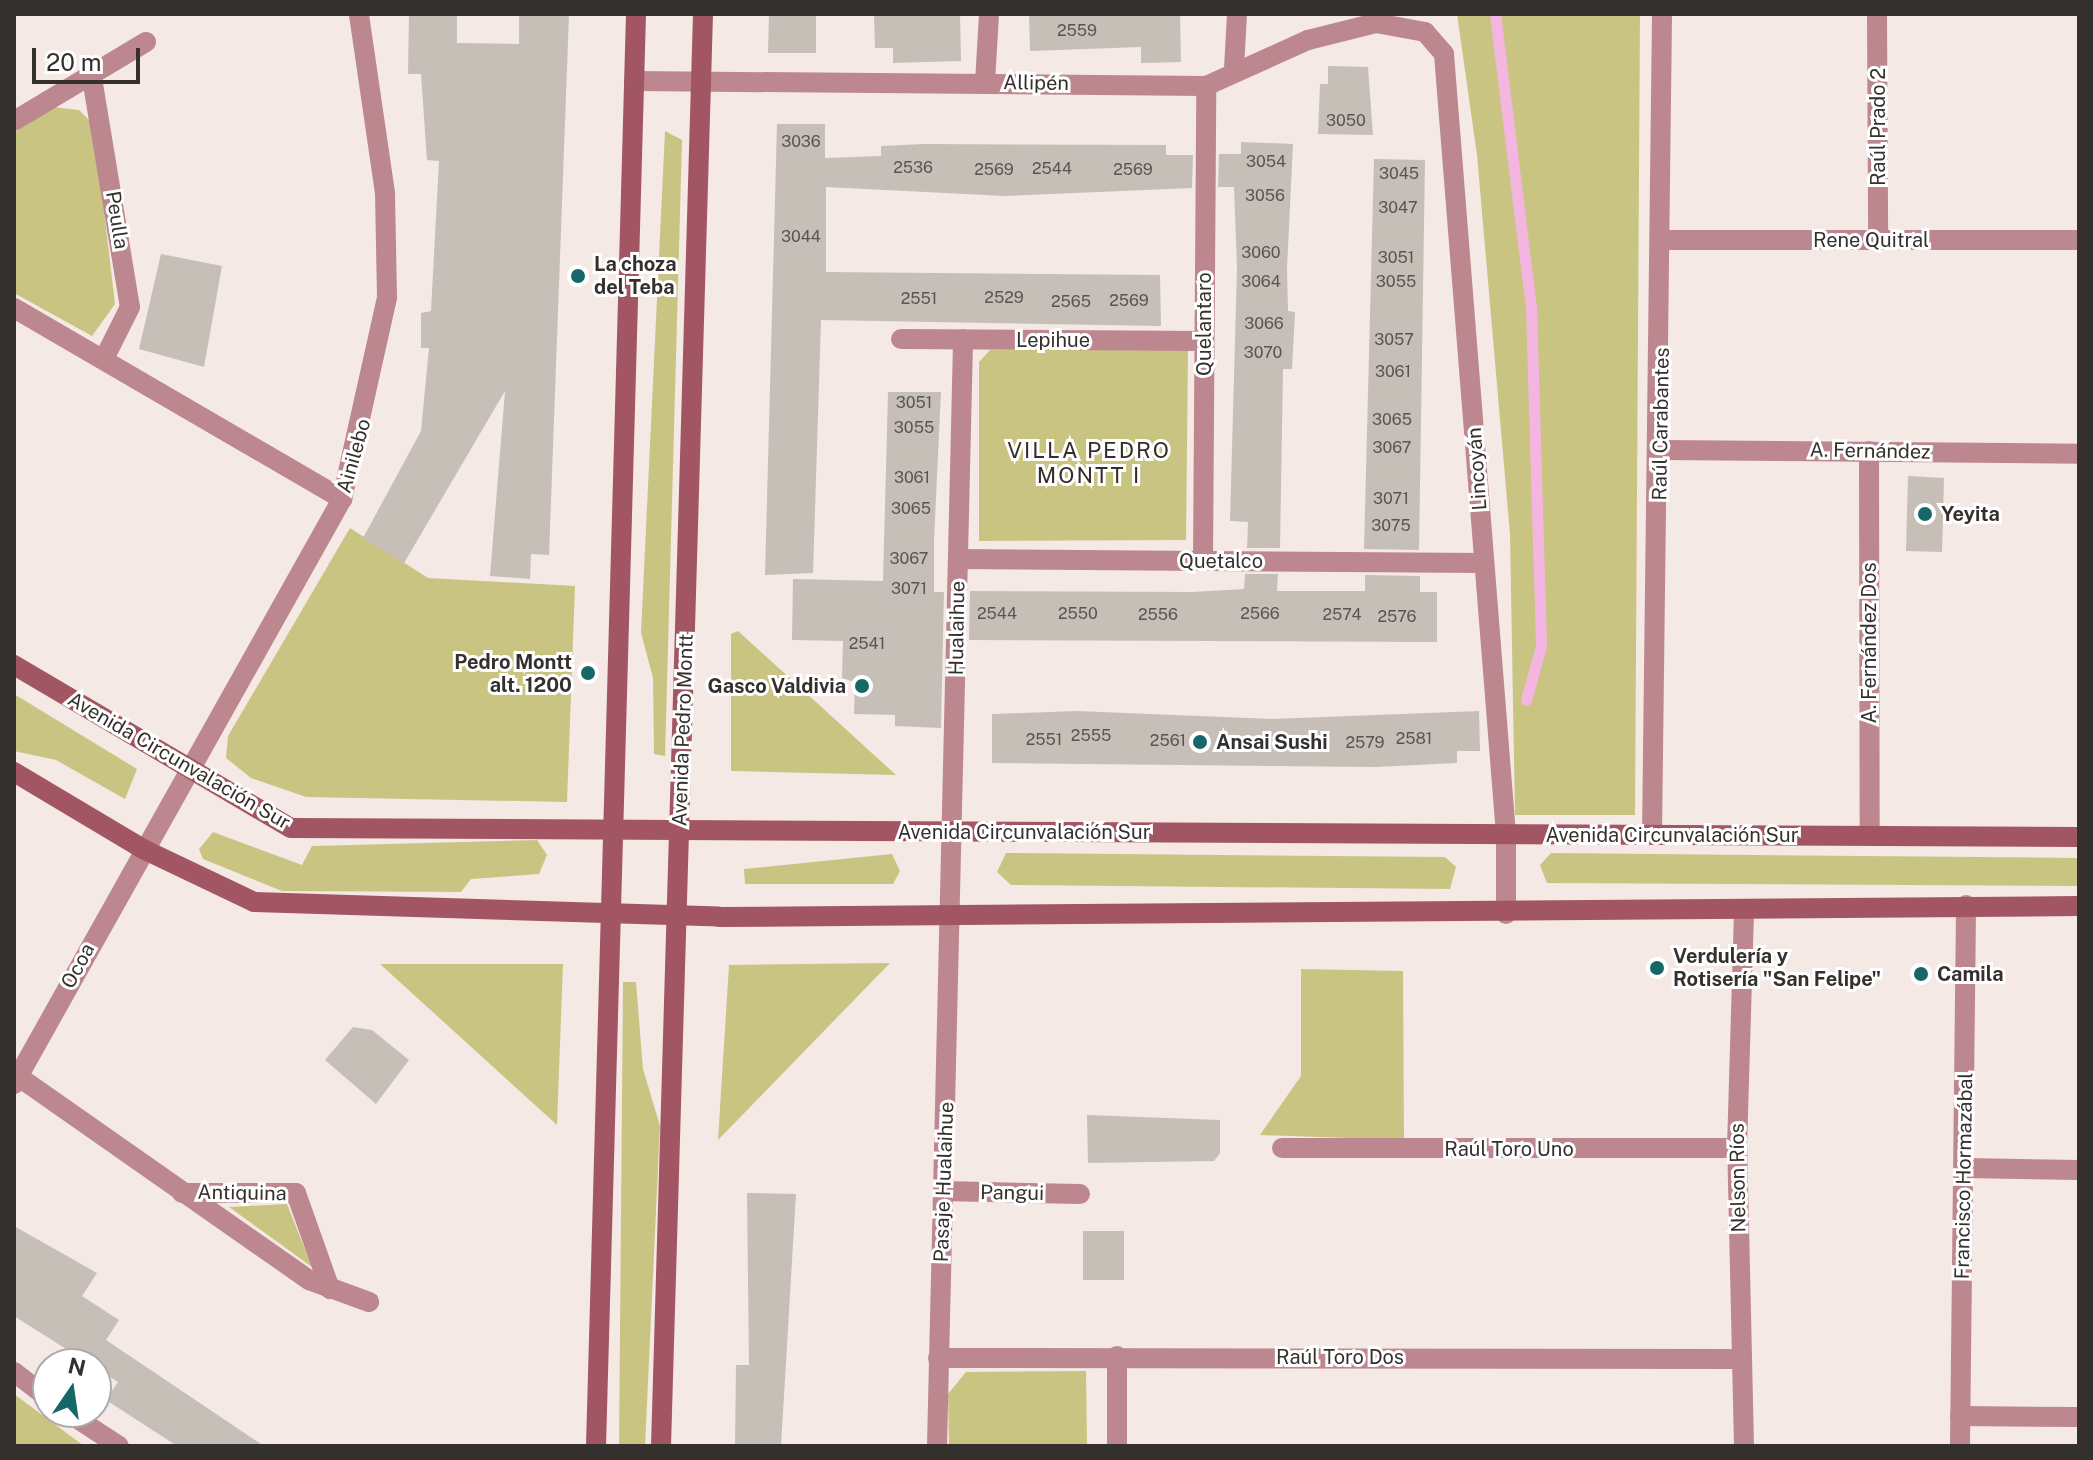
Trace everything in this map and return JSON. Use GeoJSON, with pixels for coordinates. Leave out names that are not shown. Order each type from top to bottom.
{"type":"FeatureCollection","features":[{"type":"Feature","properties":{"kind":"main road"},"geometry":{"type":"LineString","coordinates":[[596,1446],[636,14]]}},
{"type":"Feature","properties":{"kind":"main road","name":"Avenida Pedro Montt"},"geometry":{"type":"LineString","coordinates":[[661,1446],[703,14]]}},
{"type":"Feature","properties":{"kind":"main road","name":"Avenida Circunvalación Sur"},"geometry":{"type":"LineString","coordinates":[[14,665],[291,828],[2079,837]]}},
{"type":"Feature","properties":{"kind":"main road"},"geometry":{"type":"LineString","coordinates":[[14,772],[143,849],[254,902],[610,916],[952,917],[1506,914],[1966,905],[2079,906]]}},
{"type":"Feature","properties":{"kind":"street","name":"Ainilebo"},"geometry":{"type":"LineString","coordinates":[[143,849],[342,499],[387,297],[385,193],[359,14]]}},
{"type":"Feature","properties":{"kind":"street"},"geometry":{"type":"LineString","coordinates":[[985,82],[989,14]]}},
{"type":"Feature","properties":{"kind":"street"},"geometry":{"type":"LineString","coordinates":[[1206,86],[1234,68],[1237,14]]}},
{"type":"Feature","properties":{"kind":"street","name":"Raúl Carabantes"},"geometry":{"type":"LineString","coordinates":[[1652,835],[1664,240],[1662,14]]}},
{"type":"Feature","properties":{"kind":"street","name":"Raúl Prado 2"},"geometry":{"type":"LineString","coordinates":[[1877,14],[1878,240]]}},
{"type":"Feature","properties":{"kind":"street","name":"Lincoyán"},"geometry":{"type":"LineString","coordinates":[[1234,68],[1376,23],[1425,32],[1444,54],[1506,834],[1506,914]]}},
{"type":"Feature","properties":{"kind":"street"},"geometry":{"type":"LineString","coordinates":[[14,121],[51,93],[92,78],[146,42]]}},
{"type":"Feature","properties":{"kind":"street","name":"Peulla"},"geometry":{"type":"LineString","coordinates":[[92,78],[130,307],[105,357]]}},
{"type":"Feature","properties":{"kind":"street","name":"Allipén"},"geometry":{"type":"LineString","coordinates":[[634,81],[701,79],[1206,86]]}},
{"type":"Feature","properties":{"kind":"street","name":"Quelantaro"},"geometry":{"type":"LineString","coordinates":[[1203,561],[1206,86]]}},
{"type":"Feature","properties":{"kind":"street","name":"Rene Quitral"},"geometry":{"type":"LineString","coordinates":[[1664,240],[2079,240]]}},
{"type":"Feature","properties":{"kind":"street"},"geometry":{"type":"LineString","coordinates":[[14,308],[105,357],[342,499]]}},
{"type":"Feature","properties":{"kind":"street","name":"Lepihue"},"geometry":{"type":"LineString","coordinates":[[901,339],[1204,341]]}},
{"type":"Feature","properties":{"kind":"street","name":"Hualaihue"},"geometry":{"type":"LineString","coordinates":[[952,917],[963,339]]}},
{"type":"Feature","properties":{"kind":"street","name":"A. Fernández"},"geometry":{"type":"LineString","coordinates":[[1661,450],[2079,454]]}},
{"type":"Feature","properties":{"kind":"street","name":"A. Fernández Dos"},"geometry":{"type":"LineString","coordinates":[[1869,451],[1870,835]]}},
{"type":"Feature","properties":{"kind":"street","name":"Quetalco"},"geometry":{"type":"LineString","coordinates":[[958,559],[1484,563]]}},
{"type":"Feature","properties":{"kind":"street","name":"Ocoa"},"geometry":{"type":"LineString","coordinates":[[16,1081],[143,849]]}},
{"type":"Feature","properties":{"kind":"street","name":"Francisco Hormazábal"},"geometry":{"type":"LineString","coordinates":[[1960,1446],[1966,905]]}},
{"type":"Feature","properties":{"kind":"street","name":"Nelson Ríos"},"geometry":{"type":"LineString","coordinates":[[1744,910],[1737,1148],[1744,1446]]}},
{"type":"Feature","properties":{"kind":"street","name":"Pasaje Hualaihue"},"geometry":{"type":"LineString","coordinates":[[937,1446],[952,917]]}},
{"type":"Feature","properties":{"kind":"street","name":"Antiquina"},"geometry":{"type":"LineString","coordinates":[[16,1081],[330,1289],[369,1302]]}},
{"type":"Feature","properties":{"kind":"street","name":"Raúl Toro Uno"},"geometry":{"type":"LineString","coordinates":[[1282,1148],[1737,1148]]}},
{"type":"Feature","properties":{"kind":"street"},"geometry":{"type":"LineString","coordinates":[[1965,1168],[2079,1170]]}},
{"type":"Feature","properties":{"kind":"street","name":"Pangui"},"geometry":{"type":"LineString","coordinates":[[943,1191],[1080,1194]]}},
{"type":"Feature","properties":{"kind":"street","name":"Antiquina"},"geometry":{"type":"LineString","coordinates":[[182,1193],[296,1193],[330,1289]]}},
{"type":"Feature","properties":{"kind":"street"},"geometry":{"type":"LineString","coordinates":[[1117,1356],[1117,1446]]}},
{"type":"Feature","properties":{"kind":"street","name":"Raúl Toro Dos"},"geometry":{"type":"LineString","coordinates":[[938,1358],[1742,1359]]}},
{"type":"Feature","properties":{"kind":"street"},"geometry":{"type":"LineString","coordinates":[[14,1372],[32,1386]]}},
{"type":"Feature","properties":{"kind":"street"},"geometry":{"type":"LineString","coordinates":[[1960,1416],[2079,1417]]}},
{"type":"Feature","properties":{"kind":"street"},"geometry":{"type":"LineString","coordinates":[[91,1428],[119,1446]]}},
{"type":"Feature","properties":{"kind":"shaded area"},"geometry":{"type":"Polygon","coordinates":[[[1457,14],[1640,14],[1635,815],[1515,815],[1510,534],[1477,155],[1457,14]]]}},
{"type":"Feature","properties":{"kind":"shaded area"},"geometry":{"type":"Polygon","coordinates":[[[53,107],[79,110],[94,125],[115,304],[92,336],[14,293],[14,133],[53,107]]]}},
{"type":"Feature","properties":{"kind":"shaded area"},"geometry":{"type":"Polygon","coordinates":[[[665,131],[682,140],[665,756],[654,754],[653,678],[641,633],[665,131]]]}},
{"type":"Feature","properties":{"kind":"shaded area"},"geometry":{"type":"Polygon","coordinates":[[[1188,349],[1186,540],[979,541],[979,362],[990,350],[1188,349]]]}},
{"type":"Feature","properties":{"kind":"shaded area"},"geometry":{"type":"Polygon","coordinates":[[[350,528],[428,578],[575,586],[567,802],[306,797],[251,778],[226,758],[228,736],[350,528]]]}},
{"type":"Feature","properties":{"kind":"shaded area"},"geometry":{"type":"Polygon","coordinates":[[[738,631],[896,775],[731,771],[731,634],[738,631]]]}},
{"type":"Feature","properties":{"kind":"shaded area"},"geometry":{"type":"Polygon","coordinates":[[[14,694],[137,769],[125,799],[56,760],[14,751],[14,694]]]}},
{"type":"Feature","properties":{"kind":"shaded area"},"geometry":{"type":"Polygon","coordinates":[[[213,832],[302,865],[312,846],[537,840],[547,855],[539,874],[471,879],[461,892],[282,891],[203,859],[199,849],[213,832]]]}},
{"type":"Feature","properties":{"kind":"shaded area"},"geometry":{"type":"Polygon","coordinates":[[[1006,853],[1445,857],[1456,867],[1450,889],[1011,885],[997,872],[1006,853]]]}},
{"type":"Feature","properties":{"kind":"shaded area"},"geometry":{"type":"Polygon","coordinates":[[[1551,853],[2079,858],[2079,886],[1547,883],[1540,865],[1551,853]]]}},
{"type":"Feature","properties":{"kind":"shaded area"},"geometry":{"type":"Polygon","coordinates":[[[892,854],[900,871],[893,884],[745,884],[744,869],[892,854]]]}},
{"type":"Feature","properties":{"kind":"shaded area"},"geometry":{"type":"Polygon","coordinates":[[[890,963],[718,1140],[729,965],[890,963]]]}},
{"type":"Feature","properties":{"kind":"shaded area"},"geometry":{"type":"Polygon","coordinates":[[[380,964],[563,964],[557,1125],[380,964]]]}},
{"type":"Feature","properties":{"kind":"shaded area"},"geometry":{"type":"Polygon","coordinates":[[[1301,969],[1403,971],[1404,1140],[1260,1135],[1301,1076],[1301,969]]]}},
{"type":"Feature","properties":{"kind":"shaded area"},"geometry":{"type":"Polygon","coordinates":[[[623,982],[636,982],[643,1069],[660,1126],[645,1446],[619,1446],[623,982]]]}},
{"type":"Feature","properties":{"kind":"shaded area"},"geometry":{"type":"Polygon","coordinates":[[[287,1204],[312,1267],[229,1207],[287,1204]]]}},
{"type":"Feature","properties":{"kind":"shaded area"},"geometry":{"type":"Polygon","coordinates":[[[1086,1371],[1087,1446],[949,1446],[948,1394],[966,1372],[1086,1371]]]}},
{"type":"Feature","properties":{"kind":"shaded area"},"geometry":{"type":"Polygon","coordinates":[[[14,1394],[32,1407],[32,1428],[60,1428],[84,1446],[14,1446],[14,1394]]]}},
{"type":"Feature","properties":{"kind":"building"},"geometry":{"type":"Polygon","coordinates":[[[409,14],[457,14],[457,43],[519,44],[519,14],[569,14],[549,555],[531,554],[530,579],[490,576],[505,391],[404,563],[363,538],[421,431],[429,348],[421,348],[421,313],[431,311],[439,161],[427,160],[421,74],[408,74],[409,14]]]}},
{"type":"Feature","properties":{"kind":"building"},"geometry":{"type":"Polygon","coordinates":[[[769,14],[816,14],[816,53],[768,53],[769,14]]]}},
{"type":"Feature","properties":{"kind":"building"},"geometry":{"type":"Polygon","coordinates":[[[960,14],[961,61],[893,63],[893,48],[875,48],[874,15],[960,14]]]}},
{"type":"Feature","properties":{"kind":"building"},"geometry":{"type":"Polygon","coordinates":[[[1029,14],[1180,14],[1181,62],[1141,63],[1141,47],[1030,51],[1029,14]]]}},
{"type":"Feature","properties":{"kind":"building"},"geometry":{"type":"Polygon","coordinates":[[[1328,66],[1368,67],[1373,135],[1318,134],[1320,84],[1328,84],[1328,66]]]}},
{"type":"Feature","properties":{"kind":"building"},"geometry":{"type":"Polygon","coordinates":[[[777,124],[825,124],[825,158],[881,156],[881,146],[924,144],[1166,145],[1166,155],[1193,155],[1192,188],[1005,196],[826,187],[826,272],[1160,275],[1161,326],[821,320],[813,573],[765,575],[777,124]]]}},
{"type":"Feature","properties":{"kind":"building"},"geometry":{"type":"Polygon","coordinates":[[[1241,142],[1293,144],[1287,268],[1288,311],[1295,312],[1292,369],[1283,369],[1280,548],[1247,548],[1248,522],[1230,521],[1237,268],[1234,187],[1218,187],[1219,154],[1241,154],[1241,142]]]}},
{"type":"Feature","properties":{"kind":"building"},"geometry":{"type":"Polygon","coordinates":[[[1374,159],[1425,160],[1419,550],[1364,549],[1374,159]]]}},
{"type":"Feature","properties":{"kind":"building"},"geometry":{"type":"Polygon","coordinates":[[[161,254],[222,266],[204,367],[139,349],[161,254]]]}},
{"type":"Feature","properties":{"kind":"building"},"geometry":{"type":"Polygon","coordinates":[[[888,392],[941,392],[934,592],[944,592],[941,728],[895,726],[895,715],[854,714],[855,682],[842,678],[843,641],[792,640],[793,579],[883,581],[888,392]]]}},
{"type":"Feature","properties":{"kind":"building","name":"Yeyita"},"geometry":{"type":"Polygon","coordinates":[[[1908,476],[1944,478],[1942,552],[1906,551],[1908,476]]]}},
{"type":"Feature","properties":{"kind":"building"},"geometry":{"type":"Polygon","coordinates":[[[1245,574],[1278,574],[1277,591],[1365,591],[1365,575],[1420,576],[1420,592],[1437,592],[1437,642],[969,640],[970,591],[1192,592],[1244,589],[1245,574]]]}},
{"type":"Feature","properties":{"kind":"building"},"geometry":{"type":"Polygon","coordinates":[[[1077,711],[1272,719],[1479,711],[1480,751],[1457,751],[1457,763],[1376,767],[992,763],[992,714],[1077,711]]]}},
{"type":"Feature","properties":{"kind":"building"},"geometry":{"type":"Polygon","coordinates":[[[353,1027],[372,1030],[409,1060],[376,1104],[325,1060],[353,1027]]]}},
{"type":"Feature","properties":{"kind":"building"},"geometry":{"type":"Polygon","coordinates":[[[1087,1115],[1220,1120],[1220,1153],[1214,1161],[1088,1163],[1087,1115]]]}},
{"type":"Feature","properties":{"kind":"building"},"geometry":{"type":"Polygon","coordinates":[[[747,1193],[796,1194],[781,1446],[735,1446],[736,1365],[749,1365],[747,1193]]]}},
{"type":"Feature","properties":{"kind":"building"},"geometry":{"type":"Polygon","coordinates":[[[14,1226],[97,1273],[82,1296],[119,1320],[106,1340],[264,1446],[177,1446],[112,1404],[112,1391],[118,1382],[112,1378],[112,1348],[64,1348],[14,1316],[14,1226]]]}},
{"type":"Feature","properties":{"kind":"building"},"geometry":{"type":"Polygon","coordinates":[[[1083,1231],[1124,1231],[1124,1280],[1083,1280],[1083,1231]]]}},
{"type":"Feature","properties":{"kind":"waterway"},"geometry":{"type":"LineString","coordinates":[[1495,14],[1531,306],[1541,646],[1526,700]]}},
{"type":"Feature","properties":{"kind":"place","name":"La choza del Teba"},"geometry":{"type":"Point","coordinates":[578,276]}},
{"type":"Feature","properties":{"kind":"place","name":"Yeyita"},"geometry":{"type":"Point","coordinates":[1925,514]}},
{"type":"Feature","properties":{"kind":"place","name":"Pedro Montt alt. 1200"},"geometry":{"type":"Point","coordinates":[588,673]}},
{"type":"Feature","properties":{"kind":"place","name":"Gasco Valdivia"},"geometry":{"type":"Point","coordinates":[862,686]}},
{"type":"Feature","properties":{"kind":"place","name":"Ansai Sushi"},"geometry":{"type":"Point","coordinates":[1200,742]}},
{"type":"Feature","properties":{"kind":"place","name":"Verdulería y Rotisería \"San Felipe\""},"geometry":{"type":"Point","coordinates":[1657,968]}},
{"type":"Feature","properties":{"kind":"place","name":"Camila"},"geometry":{"type":"Point","coordinates":[1921,974]}},
{"type":"Feature","properties":{"kind":"district","name":"VILLA PEDRO MONTT I"},"geometry":{"type":"Point","coordinates":[1089,462]}}]}
